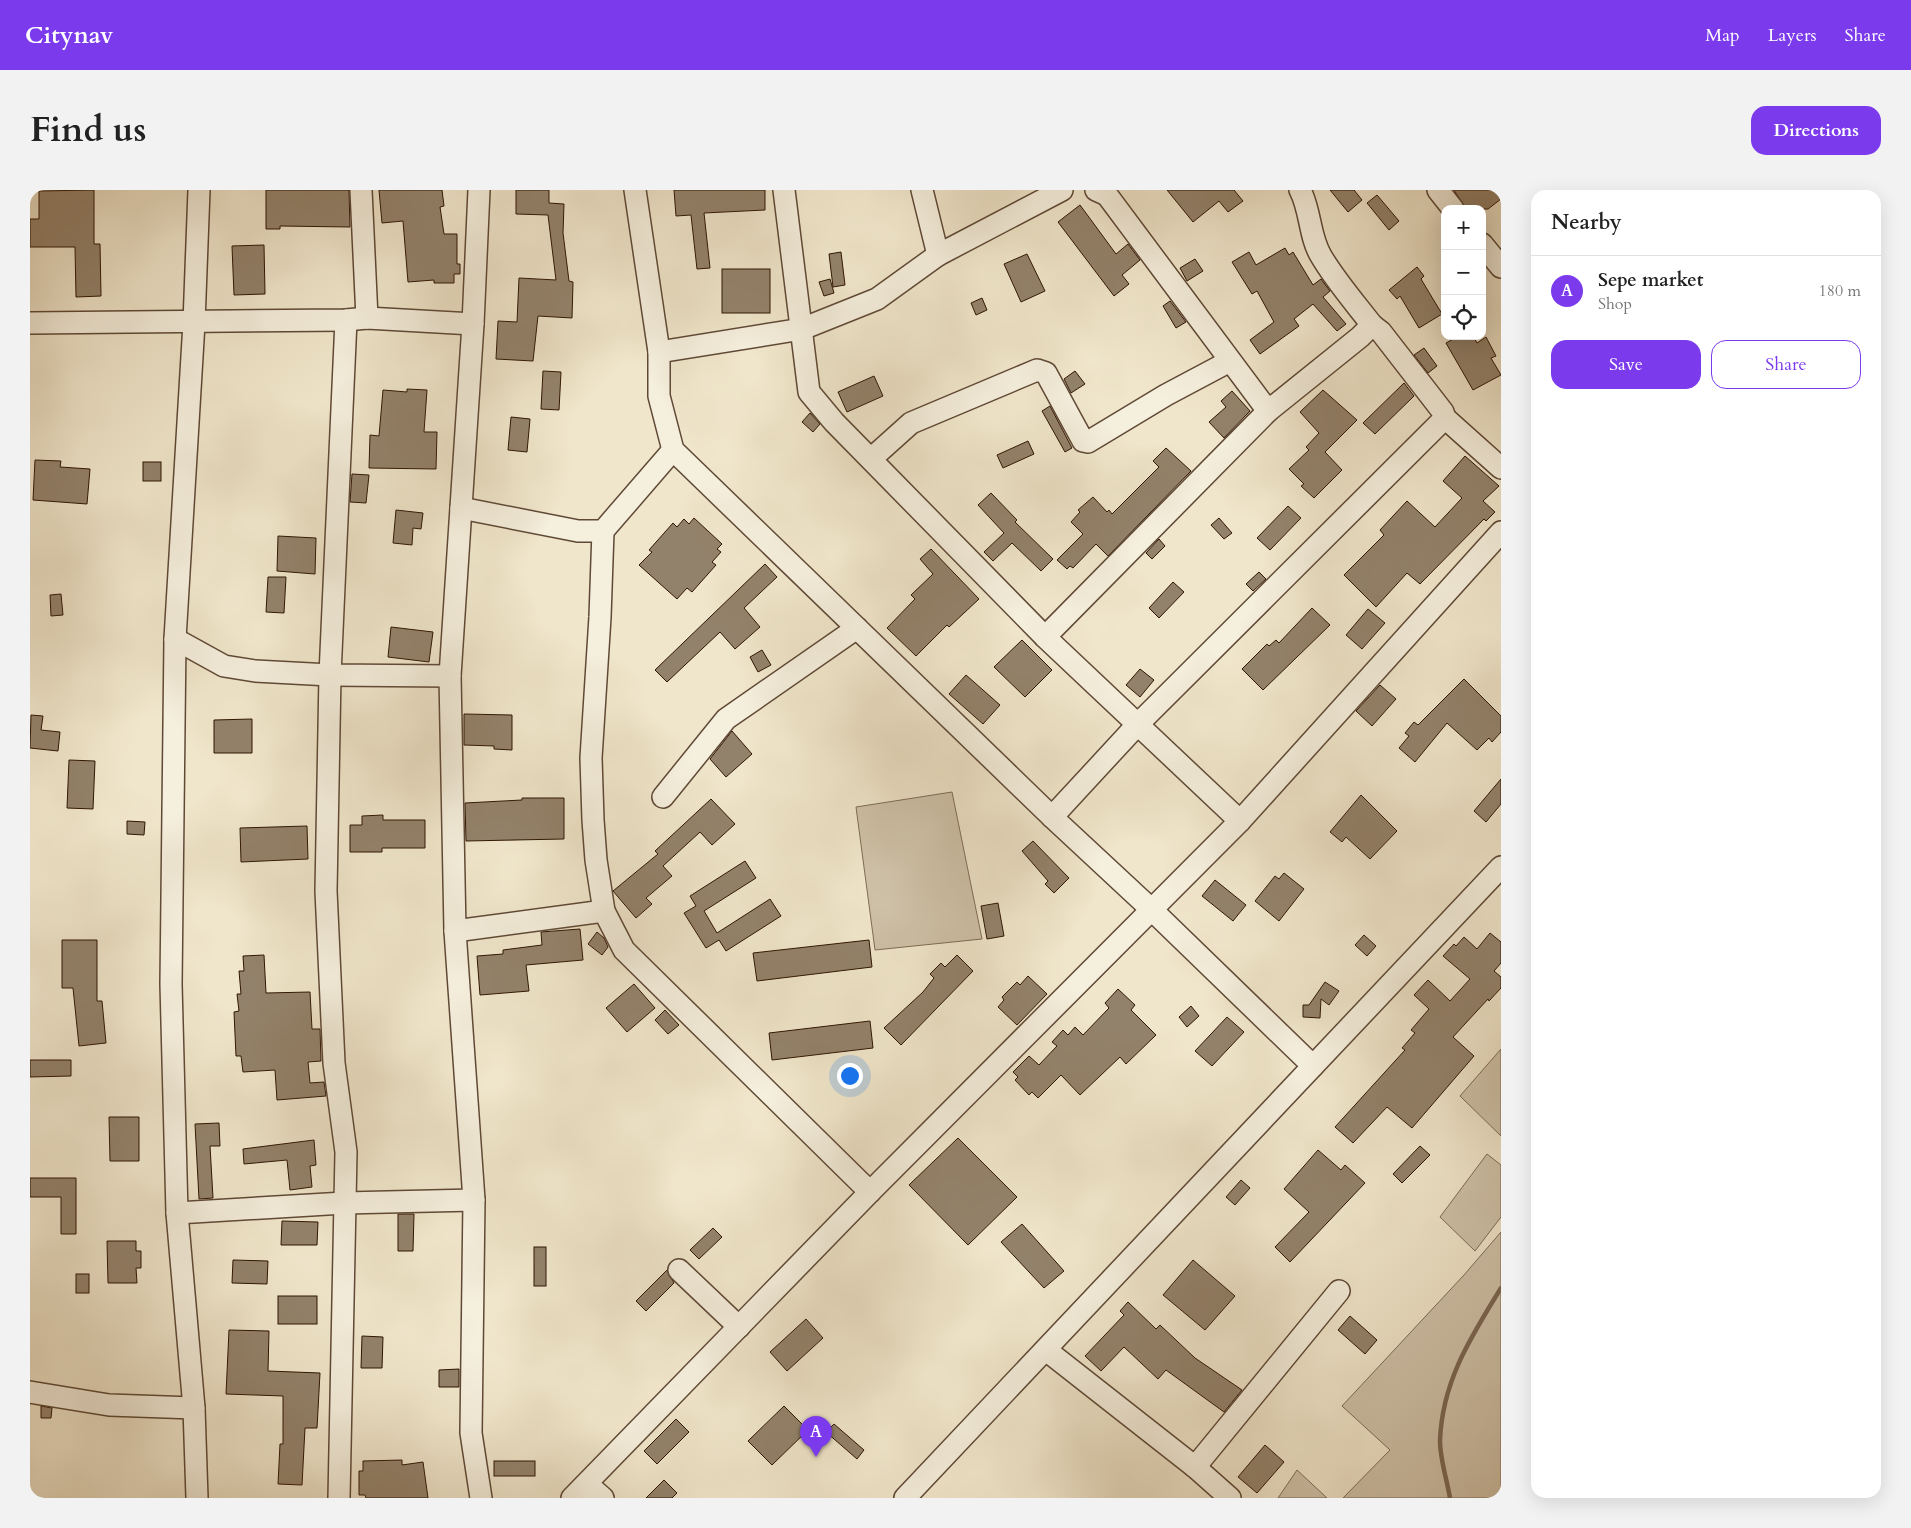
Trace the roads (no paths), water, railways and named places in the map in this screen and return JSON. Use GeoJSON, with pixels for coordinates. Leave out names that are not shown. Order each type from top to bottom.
{"type":"FeatureCollection","features":[{"type":"Feature","properties":{"kind":"street"},"geometry":{"type":"LineString","coordinates":[[197,1498],[194,1408],[177,1213],[170,984],[175,639],[194,323],[198,190]]}},
{"type":"Feature","properties":{"kind":"street"},"geometry":{"type":"LineString","coordinates":[[361,190],[368,318]]}},
{"type":"Feature","properties":{"kind":"street"},"geometry":{"type":"LineString","coordinates":[[479,190],[473,324],[450,676],[455,931],[474,1200],[471,1433],[481,1498]]}},
{"type":"Feature","properties":{"kind":"street"},"geometry":{"type":"LineString","coordinates":[[635,190],[659,352],[659,396],[674,450],[1052,818],[1152,910],[1313,1066]]}},
{"type":"Feature","properties":{"kind":"street"},"geometry":{"type":"LineString","coordinates":[[784,190],[809,392],[834,422],[872,458],[1045,637],[1240,821]]}},
{"type":"Feature","properties":{"kind":"street"},"geometry":{"type":"LineString","coordinates":[[922,190],[938,255]]}},
{"type":"Feature","properties":{"kind":"street"},"geometry":{"type":"LineString","coordinates":[[659,352],[802,329],[877,299],[938,255],[1062,190]]}},
{"type":"Feature","properties":{"kind":"street"},"geometry":{"type":"LineString","coordinates":[[1096,190],[1107,195],[1268,411]]}},
{"type":"Feature","properties":{"kind":"street"},"geometry":{"type":"LineString","coordinates":[[1300,190],[1308,204],[1312,230],[1320,255],[1372,325],[1381,332],[1444,412],[1445,418],[1501,468]]}},
{"type":"Feature","properties":{"kind":"street"},"geometry":{"type":"LineString","coordinates":[[1438,190],[1451,205]]}},
{"type":"Feature","properties":{"kind":"street"},"geometry":{"type":"LineString","coordinates":[[1486,249],[1501,267]]}},
{"type":"Feature","properties":{"kind":"street"},"geometry":{"type":"LineString","coordinates":[[30,323],[194,323],[368,318],[473,324]]}},
{"type":"Feature","properties":{"kind":"street"},"geometry":{"type":"LineString","coordinates":[[339,1498],[346,1152],[334,1063],[326,891],[330,675],[346,320]]}},
{"type":"Feature","properties":{"kind":"street"},"geometry":{"type":"LineString","coordinates":[[1045,637],[1268,411],[1360,337],[1372,325]]}},
{"type":"Feature","properties":{"kind":"street"},"geometry":{"type":"LineString","coordinates":[[872,458],[911,423],[1037,370],[1046,373],[1083,441],[1088,442],[1166,395],[1230,361]]}},
{"type":"Feature","properties":{"kind":"street"},"geometry":{"type":"LineString","coordinates":[[1052,818],[1138,724],[1445,418]]}},
{"type":"Feature","properties":{"kind":"street"},"geometry":{"type":"LineString","coordinates":[[674,450],[603,531],[591,758],[596,860],[604,911],[624,950],[870,1192]]}},
{"type":"Feature","properties":{"kind":"street"},"geometry":{"type":"LineString","coordinates":[[461,508],[578,531],[603,531]]}},
{"type":"Feature","properties":{"kind":"street"},"geometry":{"type":"LineString","coordinates":[[587,1493],[740,1327],[870,1192],[1240,821],[1501,532]]}},
{"type":"Feature","properties":{"kind":"street"},"geometry":{"type":"LineString","coordinates":[[663,797],[726,718],[857,628]]}},
{"type":"Feature","properties":{"kind":"street"},"geometry":{"type":"LineString","coordinates":[[175,639],[224,666],[255,671],[330,675],[450,676]]}},
{"type":"Feature","properties":{"kind":"street"},"geometry":{"type":"LineString","coordinates":[[905,1498],[1501,867]]}},
{"type":"Feature","properties":{"kind":"street"},"geometry":{"type":"LineString","coordinates":[[455,931],[604,911]]}},
{"type":"Feature","properties":{"kind":"street"},"geometry":{"type":"LineString","coordinates":[[177,1213],[344,1203],[474,1200]]}},
{"type":"Feature","properties":{"kind":"street"},"geometry":{"type":"LineString","coordinates":[[679,1270],[740,1327]]}},
{"type":"Feature","properties":{"kind":"street"},"geometry":{"type":"LineString","coordinates":[[1194,1467],[1339,1291]]}},
{"type":"Feature","properties":{"kind":"street"},"geometry":{"type":"LineString","coordinates":[[1046,1350],[1194,1467],[1230,1498]]}},
{"type":"Feature","properties":{"kind":"street"},"geometry":{"type":"LineString","coordinates":[[30,1392],[109,1405],[194,1408]]}},
{"type":"Feature","properties":{"kind":"waterway"},"geometry":{"type":"LineString","coordinates":[[1450,1498],[1440,1448],[1442,1419],[1446,1399],[1460,1360],[1501,1288]]}},
{"type":"Feature","properties":{"kind":"place","name":"Sepe market"},"geometry":{"type":"Point","coordinates":[816,1457]}}]}
